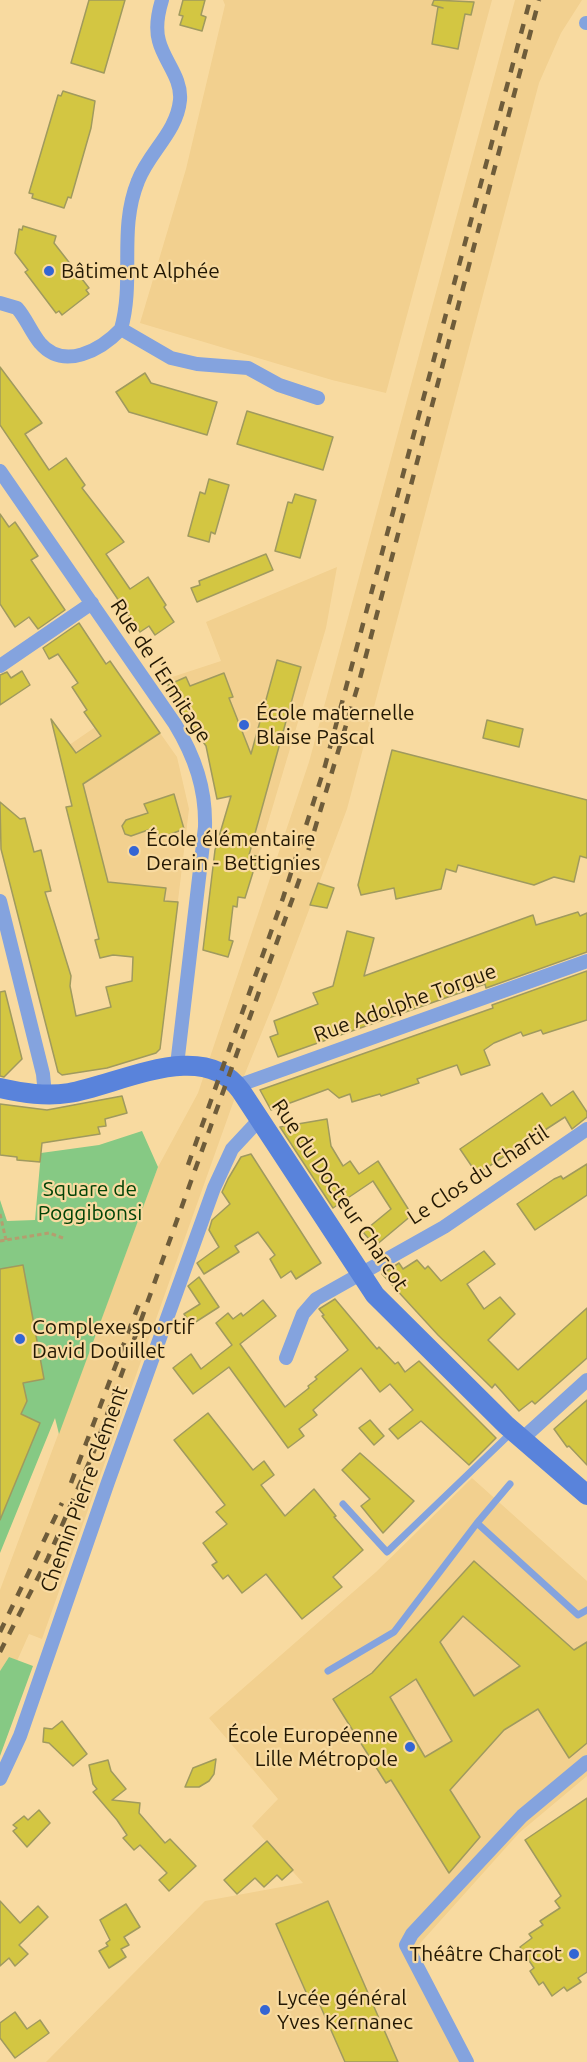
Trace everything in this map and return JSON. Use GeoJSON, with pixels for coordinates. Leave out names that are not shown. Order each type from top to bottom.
{"type":"FeatureCollection","features":[{"type":"Feature","properties":{"kind":"street"},"geometry":{"type":"LineString","coordinates":[[0,303],[16,308],[40,343],[65,356],[84,355],[93,351],[121,329],[127,292],[125,242],[129,207],[142,170],[172,127],[180,99],[178,83],[159,40],[157,29],[162,0]]}},
{"type":"Feature","properties":{"kind":"street"},"geometry":{"type":"LineString","coordinates":[[121,329],[171,358],[197,364],[248,368],[288,389],[318,398]]}},
{"type":"Feature","properties":{"kind":"street","name":"Rue de l'Ermitage"},"geometry":{"type":"LineString","coordinates":[[0,471],[183,738],[191,751],[201,781],[205,827],[177,1065]]}},
{"type":"Feature","properties":{"kind":"street"},"geometry":{"type":"LineString","coordinates":[[0,666],[92,603]]}},
{"type":"Feature","properties":{"kind":"street"},"geometry":{"type":"LineString","coordinates":[[0,901],[43,1074],[45,1095]]}},
{"type":"Feature","properties":{"kind":"street","name":"Rue Adolphe Torgue"},"geometry":{"type":"LineString","coordinates":[[237,1086],[587,961]]}},
{"type":"Feature","properties":{"kind":"street"},"geometry":{"type":"LineString","coordinates":[[0,1088],[45,1095],[89,1089],[177,1065]]}},
{"type":"Feature","properties":{"kind":"street","name":"Rue du Docteur Charcot"},"geometry":{"type":"LineString","coordinates":[[177,1065],[209,1069],[229,1078],[237,1086],[359,1273],[393,1315],[517,1435],[587,1495]]}},
{"type":"Feature","properties":{"kind":"street","name":"Chemin Pierre Clément"},"geometry":{"type":"LineString","coordinates":[[0,1779],[20,1736],[108,1482],[214,1188],[232,1149],[259,1120]]}},
{"type":"Feature","properties":{"kind":"street","name":"Le Clos du Chartil"},"geometry":{"type":"LineString","coordinates":[[285,1358],[297,1327],[311,1303],[359,1273],[444,1227],[587,1129]]}},
{"type":"Feature","properties":{"kind":"street"},"geometry":{"type":"LineString","coordinates":[[517,1435],[587,1380]]}},
{"type":"Feature","properties":{"kind":"street"},"geometry":{"type":"LineString","coordinates":[[467,2062],[406,1946],[412,1934],[522,1816],[587,1762]]}},
{"type":"Feature","properties":{"kind":"lane"},"geometry":{"type":"LineString","coordinates":[[343,1504],[387,1552],[517,1435]]}},
{"type":"Feature","properties":{"kind":"lane"},"geometry":{"type":"LineString","coordinates":[[328,1671],[394,1632],[477,1523],[510,1484]]}},
{"type":"Feature","properties":{"kind":"lane"},"geometry":{"type":"LineString","coordinates":[[477,1523],[578,1615],[587,1610]]}},
{"type":"Feature","properties":{"kind":"path"},"geometry":{"type":"LineString","coordinates":[[0,1214],[6,1240]]}},
{"type":"Feature","properties":{"kind":"path"},"geometry":{"type":"LineString","coordinates":[[0,1241],[49,1233],[63,1238]]}},
{"type":"Feature","properties":{"kind":"shaded area"},"geometry":{"type":"Polygon","coordinates":[[[223,0],[492,0],[386,393],[332,380],[140,323],[186,169],[225,5],[223,0]]]}},
{"type":"Feature","properties":{"kind":"shaded area"},"geometry":{"type":"Polygon","coordinates":[[[515,0],[582,0],[561,33],[539,83],[347,809],[275,1000],[233,1103],[42,1639],[29,1634],[17,1661],[9,1657],[0,1671],[0,1590],[158,1167],[198,1093],[309,762],[515,0]]]}},
{"type":"Feature","properties":{"kind":"shaded area","name":"École maternelle Blaise Pascal"},"geometry":{"type":"Polygon","coordinates":[[[337,567],[326,628],[258,856],[215,850],[229,803],[228,797],[217,799],[206,746],[163,680],[221,661],[206,622],[337,567]]]}},
{"type":"Feature","properties":{"kind":"shaded area","name":"École élémentaire Derain - Bettignies"},"geometry":{"type":"Polygon","coordinates":[[[136,699],[177,757],[189,809],[174,934],[102,925],[59,752],[136,699]]]}},
{"type":"Feature","properties":{"kind":"shaded area","name":"École Européenne Lille Métropole"},"geometry":{"type":"Polygon","coordinates":[[[472,1478],[587,1581],[587,1776],[519,1833],[406,1959],[462,2062],[46,2062],[205,1901],[303,1883],[252,1826],[278,1799],[209,1718],[376,1572],[472,1478]]]}},
{"type":"Feature","properties":{"kind":"green space","name":"Square de Poggibonsi"},"geometry":{"type":"Polygon","coordinates":[[[142,1131],[158,1167],[59,1434],[55,1418],[0,1553],[0,1200],[7,1221],[35,1220],[41,1153],[99,1145],[142,1131]]]}},
{"type":"Feature","properties":{"kind":"green space"},"geometry":{"type":"Polygon","coordinates":[[[9,1657],[33,1666],[0,1756],[0,1671],[9,1657]]]}},
{"type":"Feature","properties":{"kind":"building"},"geometry":{"type":"Polygon","coordinates":[[[89,0],[125,0],[104,73],[71,63],[89,0]]]}},
{"type":"Feature","properties":{"kind":"building"},"geometry":{"type":"Polygon","coordinates":[[[183,0],[205,0],[201,15],[206,17],[202,31],[180,25],[183,16],[179,15],[183,0]]]}},
{"type":"Feature","properties":{"kind":"building"},"geometry":{"type":"Polygon","coordinates":[[[434,0],[474,2],[471,15],[465,14],[458,49],[432,44],[438,7],[443,8],[432,5],[434,0]]]}},
{"type":"Feature","properties":{"kind":"building"},"geometry":{"type":"Polygon","coordinates":[[[63,91],[95,101],[91,128],[71,198],[68,197],[64,208],[32,198],[33,194],[29,193],[58,95],[61,96],[63,91]]]}},
{"type":"Feature","properties":{"kind":"building","name":"Bâtiment Alphée"},"geometry":{"type":"Polygon","coordinates":[[[23,226],[56,236],[54,243],[89,288],[86,290],[89,294],[62,315],[59,311],[56,313],[25,272],[28,270],[15,253],[19,229],[22,230],[23,226]]]}},
{"type":"Feature","properties":{"kind":"building"},"geometry":{"type":"Polygon","coordinates":[[[0,367],[42,423],[25,434],[49,470],[66,458],[85,485],[82,488],[124,542],[106,554],[130,589],[148,577],[166,605],[164,607],[174,622],[155,635],[149,626],[140,632],[0,425],[0,367]]]}},
{"type":"Feature","properties":{"kind":"building"},"geometry":{"type":"Polygon","coordinates":[[[145,373],[151,383],[217,402],[207,435],[129,412],[116,392],[145,373]]]}},
{"type":"Feature","properties":{"kind":"building"},"geometry":{"type":"Polygon","coordinates":[[[247,411],[333,437],[323,470],[237,444],[247,411]]]}},
{"type":"Feature","properties":{"kind":"building"},"geometry":{"type":"Polygon","coordinates":[[[209,479],[229,485],[215,534],[211,532],[209,542],[188,536],[200,492],[205,494],[209,479]]]}},
{"type":"Feature","properties":{"kind":"building"},"geometry":{"type":"Polygon","coordinates":[[[295,494],[316,500],[300,558],[275,551],[288,502],[292,503],[295,494]]]}},
{"type":"Feature","properties":{"kind":"building"},"geometry":{"type":"Polygon","coordinates":[[[0,514],[9,527],[15,522],[38,556],[31,560],[65,610],[38,629],[29,617],[15,627],[0,604],[0,514]]]}},
{"type":"Feature","properties":{"kind":"building"},"geometry":{"type":"Polygon","coordinates":[[[266,554],[273,570],[197,602],[191,588],[200,585],[199,581],[266,554]]]}},
{"type":"Feature","properties":{"kind":"building"},"geometry":{"type":"Polygon","coordinates":[[[79,623],[106,664],[110,661],[160,733],[83,784],[108,882],[166,888],[164,901],[178,902],[160,1049],[156,1053],[107,1068],[62,1075],[58,1072],[1,849],[0,802],[20,819],[25,818],[34,852],[41,850],[51,891],[45,892],[71,976],[70,986],[76,1016],[111,1007],[106,987],[132,981],[133,957],[113,955],[100,958],[95,940],[99,939],[66,807],[72,806],[51,719],[76,753],[101,736],[84,712],[87,710],[72,687],[78,683],[58,654],[49,659],[43,648],[79,623]]]}},
{"type":"Feature","properties":{"kind":"building"},"geometry":{"type":"Polygon","coordinates":[[[277,660],[301,667],[249,855],[258,856],[245,898],[238,897],[237,907],[233,906],[229,940],[233,941],[228,957],[203,950],[215,850],[231,796],[217,799],[206,746],[174,700],[168,685],[186,677],[190,686],[224,673],[233,697],[229,698],[251,754],[277,660]]]}},
{"type":"Feature","properties":{"kind":"building"},"geometry":{"type":"Polygon","coordinates":[[[22,671],[30,685],[0,705],[0,675],[7,672],[11,678],[22,671]]]}},
{"type":"Feature","properties":{"kind":"building"},"geometry":{"type":"Polygon","coordinates":[[[487,720],[523,729],[519,747],[483,738],[487,720]]]}},
{"type":"Feature","properties":{"kind":"building"},"geometry":{"type":"Polygon","coordinates":[[[392,750],[587,800],[587,858],[580,856],[574,882],[554,877],[534,885],[458,865],[456,872],[446,869],[441,889],[396,899],[394,888],[361,895],[358,885],[392,750]]]}},
{"type":"Feature","properties":{"kind":"building"},"geometry":{"type":"Polygon","coordinates":[[[174,794],[184,829],[163,837],[148,830],[131,836],[125,834],[122,826],[126,820],[148,813],[144,804],[174,794]]]}},
{"type":"Feature","properties":{"kind":"building"},"geometry":{"type":"Polygon","coordinates":[[[318,883],[334,888],[327,908],[310,905],[318,883]]]}},
{"type":"Feature","properties":{"kind":"building"},"geometry":{"type":"Polygon","coordinates":[[[578,912],[580,916],[587,913],[587,952],[486,988],[485,984],[278,1057],[270,1037],[278,1034],[274,1021],[318,1004],[313,993],[333,986],[347,931],[374,938],[364,976],[533,915],[536,925],[578,912]]]}},
{"type":"Feature","properties":{"kind":"building"},"geometry":{"type":"Polygon","coordinates":[[[587,971],[587,1020],[543,1034],[541,1030],[523,1036],[521,1032],[494,1043],[484,1050],[490,1065],[461,1075],[457,1065],[417,1079],[419,1083],[381,1096],[380,1094],[352,1102],[350,1094],[339,1098],[328,1089],[271,1110],[260,1090],[493,1008],[492,1005],[587,971]]]}},
{"type":"Feature","properties":{"kind":"building"},"geometry":{"type":"Polygon","coordinates":[[[5,991],[22,1059],[4,1077],[0,1076],[0,992],[5,991]]]}},
{"type":"Feature","properties":{"kind":"building"},"geometry":{"type":"Polygon","coordinates":[[[573,1091],[587,1112],[587,1117],[572,1129],[565,1117],[477,1174],[460,1149],[542,1093],[551,1106],[573,1091]]]}},
{"type":"Feature","properties":{"kind":"building"},"geometry":{"type":"Polygon","coordinates":[[[122,1096],[127,1113],[105,1119],[106,1126],[98,1127],[100,1134],[42,1143],[40,1162],[17,1160],[17,1157],[0,1155],[0,1104],[47,1110],[122,1096]]]}},
{"type":"Feature","properties":{"kind":"building"},"geometry":{"type":"Polygon","coordinates":[[[327,1119],[331,1146],[343,1166],[350,1161],[359,1174],[378,1161],[412,1215],[375,1246],[363,1232],[391,1209],[373,1181],[333,1208],[280,1127],[327,1119]]]}},
{"type":"Feature","properties":{"kind":"building"},"geometry":{"type":"Polygon","coordinates":[[[251,1154],[321,1263],[296,1279],[291,1271],[281,1278],[270,1259],[275,1255],[258,1232],[235,1246],[239,1252],[204,1274],[197,1263],[219,1247],[209,1230],[212,1220],[230,1204],[222,1192],[241,1157],[251,1154]]]}},
{"type":"Feature","properties":{"kind":"building"},"geometry":{"type":"Polygon","coordinates":[[[587,1164],[587,1195],[535,1230],[517,1204],[554,1179],[561,1176],[563,1179],[587,1164]]]}},
{"type":"Feature","properties":{"kind":"building"},"geometry":{"type":"Polygon","coordinates":[[[484,1251],[495,1264],[467,1284],[484,1309],[500,1297],[515,1314],[488,1340],[518,1370],[587,1308],[587,1358],[535,1404],[532,1401],[519,1411],[495,1384],[492,1388],[438,1335],[382,1274],[399,1263],[403,1269],[417,1260],[425,1269],[428,1266],[441,1281],[484,1251]]]}},
{"type":"Feature","properties":{"kind":"building","name":"Complexe sportif David Douillet"},"geometry":{"type":"Polygon","coordinates":[[[23,1265],[44,1379],[23,1383],[27,1401],[21,1414],[40,1423],[0,1520],[0,1269],[23,1265]]]}},
{"type":"Feature","properties":{"kind":"building"},"geometry":{"type":"Polygon","coordinates":[[[199,1277],[219,1307],[191,1325],[184,1314],[200,1304],[188,1286],[199,1277]]]}},
{"type":"Feature","properties":{"kind":"building"},"geometry":{"type":"Polygon","coordinates":[[[335,1299],[377,1349],[379,1347],[395,1364],[398,1362],[405,1372],[419,1361],[496,1438],[469,1465],[421,1421],[398,1439],[389,1429],[413,1410],[390,1384],[380,1392],[361,1368],[313,1410],[317,1415],[299,1429],[304,1436],[288,1448],[229,1367],[193,1394],[173,1368],[191,1354],[201,1369],[232,1345],[216,1323],[228,1313],[233,1319],[241,1313],[243,1316],[263,1300],[276,1316],[240,1344],[285,1407],[309,1388],[308,1386],[317,1379],[315,1377],[348,1350],[319,1309],[335,1299]]]}},
{"type":"Feature","properties":{"kind":"building"},"geometry":{"type":"Polygon","coordinates":[[[587,1400],[587,1465],[569,1446],[567,1447],[554,1429],[587,1400]]]}},
{"type":"Feature","properties":{"kind":"building"},"geometry":{"type":"Polygon","coordinates":[[[208,1413],[253,1470],[264,1461],[274,1475],[261,1485],[285,1516],[314,1489],[336,1516],[334,1517],[363,1550],[333,1577],[342,1587],[302,1619],[266,1574],[242,1593],[228,1575],[223,1579],[212,1565],[217,1562],[203,1543],[227,1524],[216,1512],[225,1505],[174,1440],[208,1413]]]}},
{"type":"Feature","properties":{"kind":"building"},"geometry":{"type":"Polygon","coordinates":[[[370,1420],[384,1436],[374,1445],[359,1428],[370,1420]]]}},
{"type":"Feature","properties":{"kind":"building"},"geometry":{"type":"Polygon","coordinates":[[[360,1453],[414,1501],[383,1533],[361,1506],[370,1499],[342,1470],[360,1453]]]}},
{"type":"Feature","properties":{"kind":"building"},"geometry":{"type":"Polygon","coordinates":[[[474,1561],[574,1650],[587,1642],[587,1743],[569,1758],[538,1709],[504,1730],[450,1790],[480,1837],[449,1873],[391,1780],[386,1783],[333,1699],[372,1673],[474,1561]],[[463,1616],[440,1642],[474,1696],[520,1666],[463,1616]],[[416,1679],[390,1697],[425,1757],[452,1741],[416,1679]]]}},
{"type":"Feature","properties":{"kind":"building"},"geometry":{"type":"Polygon","coordinates":[[[62,1721],[87,1754],[73,1766],[49,1743],[43,1742],[44,1728],[52,1729],[62,1721]]]}},
{"type":"Feature","properties":{"kind":"building"},"geometry":{"type":"Polygon","coordinates":[[[216,1759],[214,1774],[209,1781],[199,1787],[185,1787],[193,1768],[216,1759]]]}},
{"type":"Feature","properties":{"kind":"building"},"geometry":{"type":"Polygon","coordinates":[[[108,1760],[111,1771],[126,1789],[112,1800],[140,1803],[139,1813],[165,1843],[170,1839],[196,1866],[169,1891],[159,1880],[167,1873],[140,1845],[134,1850],[123,1838],[127,1835],[93,1792],[97,1789],[93,1784],[89,1765],[108,1760]]]}},
{"type":"Feature","properties":{"kind":"building"},"geometry":{"type":"Polygon","coordinates":[[[587,1798],[587,1972],[578,1978],[581,1982],[567,1991],[564,1987],[552,1996],[543,1982],[539,1985],[530,1971],[534,1968],[520,1947],[532,1938],[529,1934],[543,1925],[540,1921],[560,1908],[555,1901],[561,1896],[525,1840],[587,1798]]]}},
{"type":"Feature","properties":{"kind":"building"},"geometry":{"type":"Polygon","coordinates":[[[39,1810],[50,1823],[27,1847],[13,1831],[17,1828],[13,1825],[24,1816],[28,1820],[39,1810]]]}},
{"type":"Feature","properties":{"kind":"building"},"geometry":{"type":"Polygon","coordinates":[[[267,1841],[293,1870],[282,1880],[277,1875],[264,1887],[255,1878],[237,1894],[224,1880],[267,1841]]]}},
{"type":"Feature","properties":{"kind":"building"},"geometry":{"type":"Polygon","coordinates":[[[0,1901],[20,1923],[38,1906],[48,1917],[19,1945],[28,1954],[15,1966],[9,1958],[0,1966],[0,1901]]]}},
{"type":"Feature","properties":{"kind":"building"},"geometry":{"type":"Polygon","coordinates":[[[328,1901],[398,2062],[345,2062],[316,1996],[309,1999],[276,1924],[328,1901]]]}},
{"type":"Feature","properties":{"kind":"building"},"geometry":{"type":"Polygon","coordinates":[[[126,1904],[140,1927],[124,1937],[129,1945],[121,1949],[126,1957],[109,1968],[99,1951],[108,1946],[106,1943],[110,1940],[100,1920],[126,1904]]]}},
{"type":"Feature","properties":{"kind":"building"},"geometry":{"type":"Polygon","coordinates":[[[15,2012],[27,2029],[40,2020],[49,2033],[15,2058],[0,2038],[0,2023],[15,2012]]]}},
{"type":"Feature","properties":{"kind":"railway"},"geometry":{"type":"LineString","coordinates":[[188,1165],[283,898],[325,766],[530,0]]}},
{"type":"Feature","properties":{"kind":"railway"},"geometry":{"type":"LineString","coordinates":[[0,1652],[48,1558],[94,1451],[301,875],[359,682],[539,0]]}},
{"type":"Feature","properties":{"kind":"railway"},"geometry":{"type":"LineString","coordinates":[[71,1483],[139,1304]]}},
{"type":"Feature","properties":{"kind":"railway"},"geometry":{"type":"LineString","coordinates":[[0,1632],[62,1503]]}},
{"type":"Feature","properties":{"kind":"place","name":"Bâtiment Alphée"},"geometry":{"type":"Point","coordinates":[49,271]}},
{"type":"Feature","properties":{"kind":"place","name":"École maternelle Blaise Pascal"},"geometry":{"type":"Point","coordinates":[244,725]}},
{"type":"Feature","properties":{"kind":"place","name":"École élémentaire Derain - Bettignies"},"geometry":{"type":"Point","coordinates":[134,851]}},
{"type":"Feature","properties":{"kind":"place","name":"Complexe sportif David Douillet"},"geometry":{"type":"Point","coordinates":[20,1339]}},
{"type":"Feature","properties":{"kind":"place","name":"École Européenne Lille Métropole"},"geometry":{"type":"Point","coordinates":[410,1747]}},
{"type":"Feature","properties":{"kind":"place","name":"Théâtre Charcot"},"geometry":{"type":"Point","coordinates":[574,1954]}},
{"type":"Feature","properties":{"kind":"place","name":"Lycée général Yves Kernanec"},"geometry":{"type":"Point","coordinates":[265,2010]}}]}
